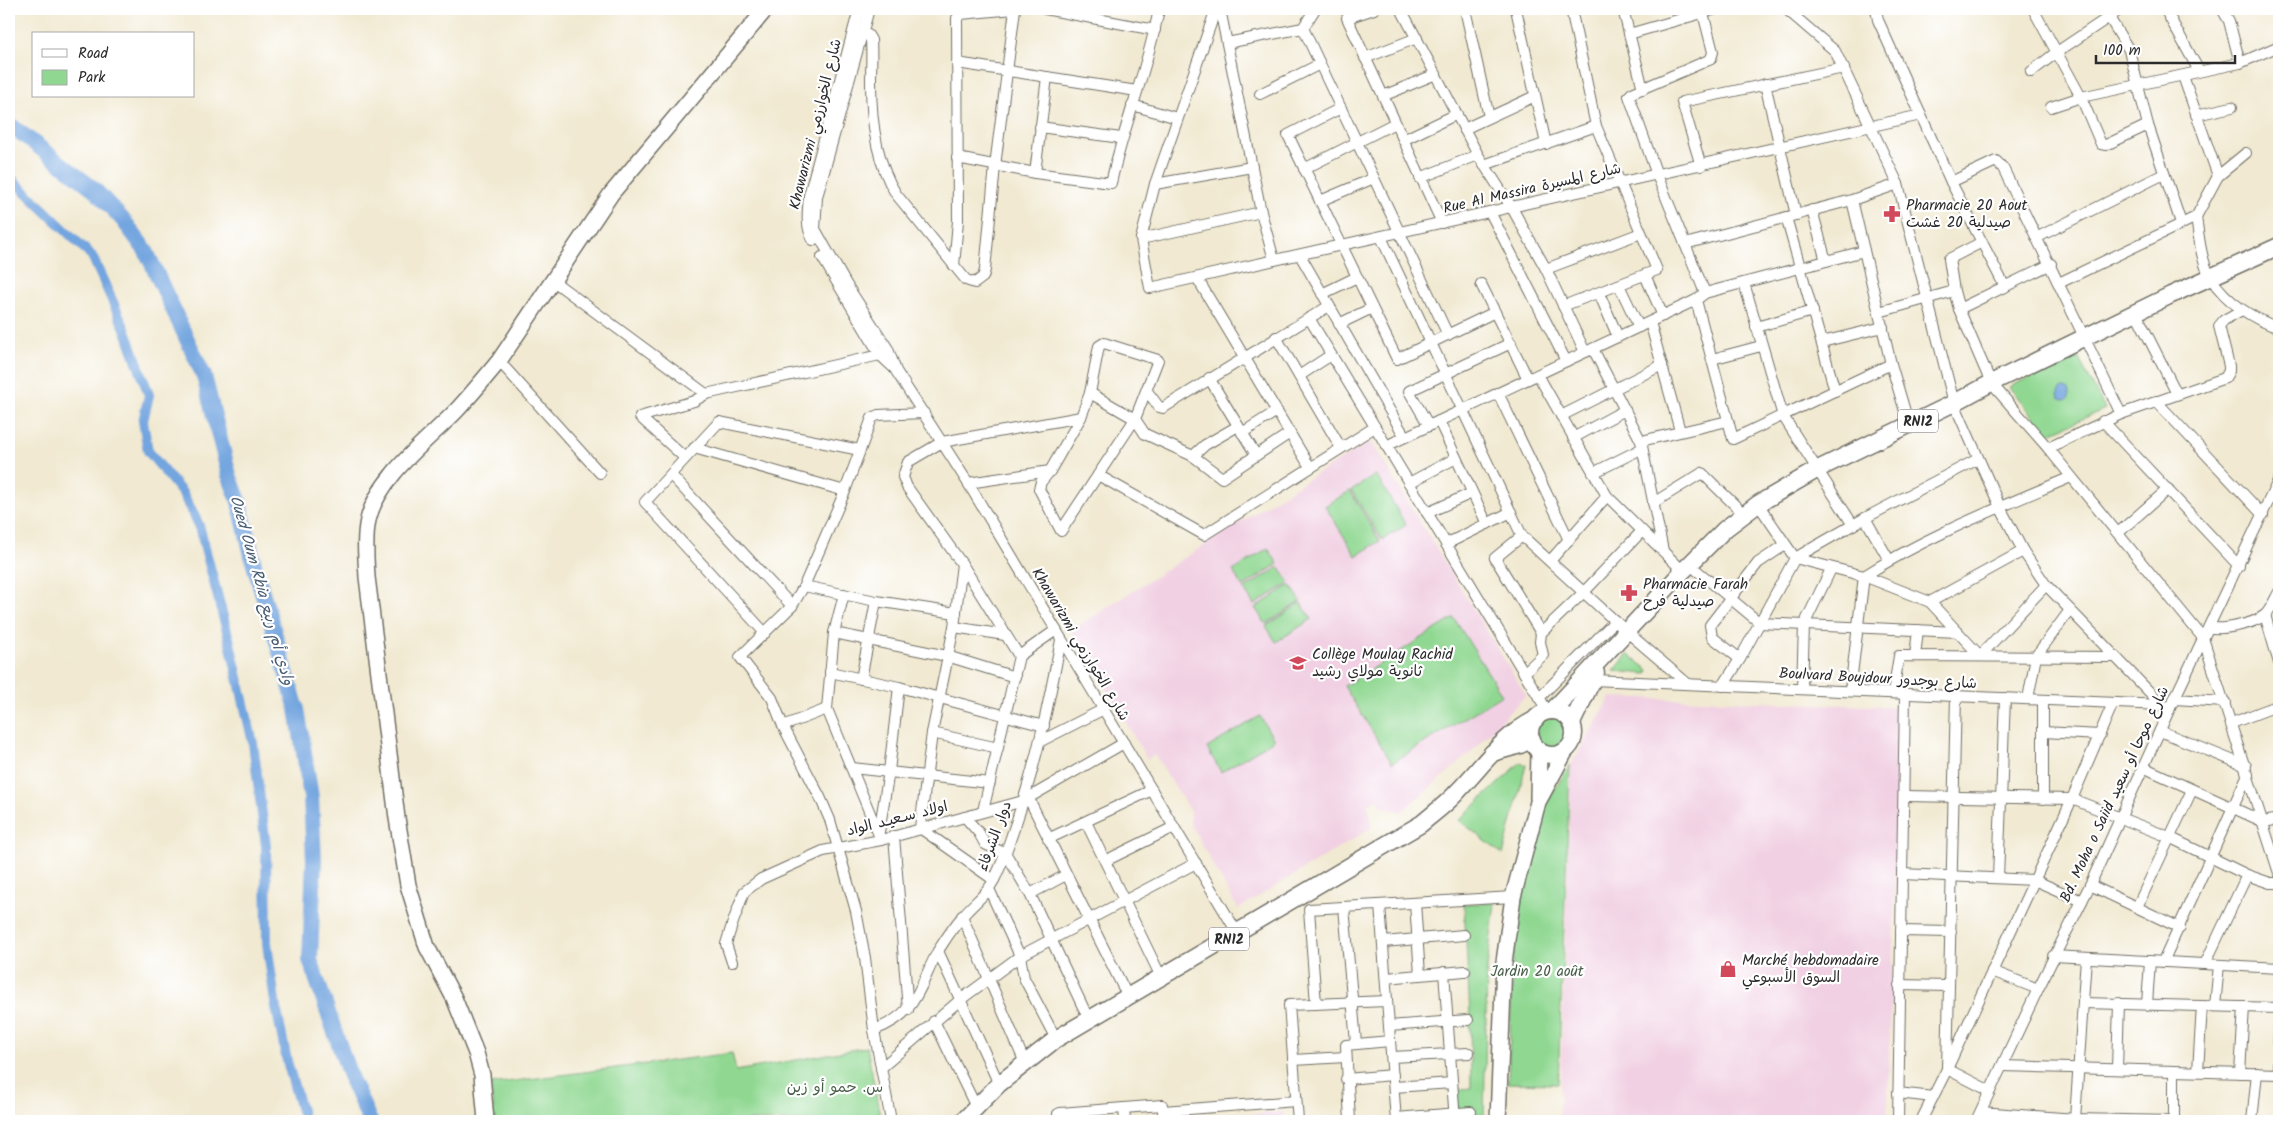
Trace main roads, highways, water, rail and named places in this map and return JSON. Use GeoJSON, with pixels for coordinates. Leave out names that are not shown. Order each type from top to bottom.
{"type":"FeatureCollection","features":[{"type":"Feature","properties":{"kind":"main road"},"geometry":{"type":"LineString","coordinates":[[486,1121],[482,1075],[476,1053],[454,998],[428,947],[408,884],[396,818],[367,577],[366,530],[372,510],[391,478],[480,385],[499,361],[611,194],[766,9]]}},
{"type":"Feature","properties":{"kind":"main road","name":"RN12"},"geometry":{"type":"LineString","coordinates":[[1566,750],[1574,738],[1572,723],[1602,660],[1621,626],[1686,568],[1725,529],[1758,504],[1818,469],[1954,404],[1991,383],[2279,246]]}},
{"type":"Feature","properties":{"kind":"main road","name":"RN12"},"geometry":{"type":"LineString","coordinates":[[963,1121],[999,1084],[1056,1039],[1238,934],[1421,824],[1458,792],[1504,740],[1544,710],[1602,660]]}},
{"type":"Feature","properties":{"kind":"main road"},"geometry":{"type":"LineString","coordinates":[[1538,802],[1535,745],[1531,728],[1544,710],[1564,714],[1572,723]]}},
{"type":"Feature","properties":{"kind":"main road"},"geometry":{"type":"LineString","coordinates":[[1492,753],[1520,745],[1535,745],[1550,755],[1566,750]]}},
{"type":"Feature","properties":{"kind":"main road"},"geometry":{"type":"LineString","coordinates":[[1498,1121],[1504,962],[1513,897],[1538,802],[1566,750]]}},
{"type":"Feature","properties":{"kind":"water"},"geometry":{"type":"Polygon","coordinates":[[[2064,388],[2070,394],[2064,400],[2058,394],[2064,388]]]}},
{"type":"Feature","properties":{"kind":"waterway","name":"Oued Oum Rbia وادي أم ربيع"},"geometry":{"type":"LineString","coordinates":[[9,124],[94,189],[123,220],[146,251],[204,376],[229,475],[239,501],[255,568],[297,709],[311,797],[314,860],[310,960],[351,1079],[370,1121]]}},
{"type":"Feature","properties":{"kind":"waterway"},"geometry":{"type":"LineString","coordinates":[[9,176],[92,256],[126,331],[149,395],[143,421],[148,451],[183,494],[199,525],[230,643],[253,743],[266,846],[267,943],[275,1002],[287,1061],[304,1121]]}},
{"type":"Feature","properties":{"kind":"place","name":"Pharmacie 20 Aout صيدلية 20 غشت"},"geometry":{"type":"Point","coordinates":[1892,214]}},
{"type":"Feature","properties":{"kind":"place","name":"Pharmacie Farah صيدلية فرح"},"geometry":{"type":"Point","coordinates":[1629,593]}},
{"type":"Feature","properties":{"kind":"place","name":"Collège Moulay Rachid ثانوية مولاي رشيد"},"geometry":{"type":"Point","coordinates":[1298,663]}},
{"type":"Feature","properties":{"kind":"place","name":"Marché hebdomadaire السوق الأسبوعي"},"geometry":{"type":"Point","coordinates":[1728,969]}},
{"type":"Feature","properties":{"kind":"park label","name":"Jardin 20 août"},"geometry":{"type":"Point","coordinates":[1537,971]}},
{"type":"Feature","properties":{"kind":"park label","name":"س. حمو أو زين"},"geometry":{"type":"Point","coordinates":[835,1087]}}]}
